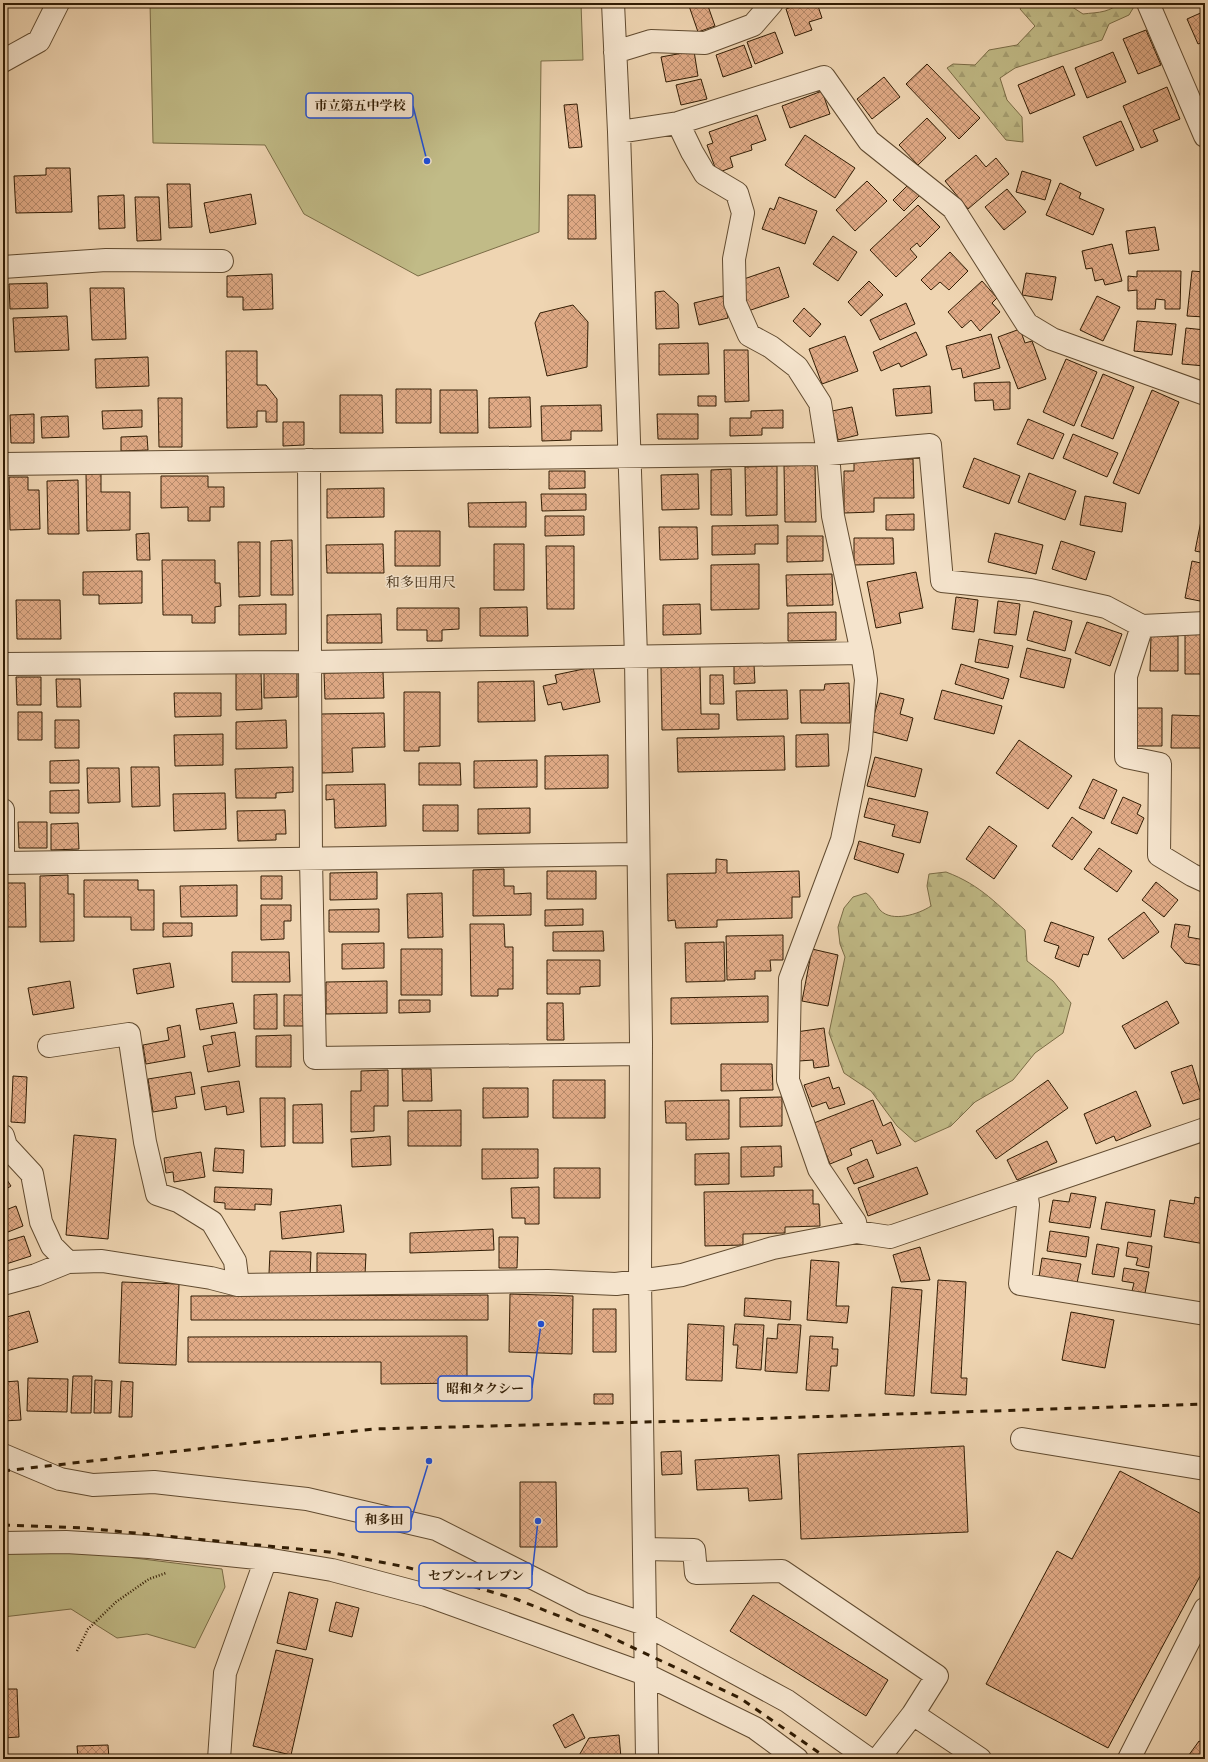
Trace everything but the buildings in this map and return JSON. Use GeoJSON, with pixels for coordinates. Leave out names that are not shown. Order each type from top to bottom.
{"type":"FeatureCollection","features":[{"type":"Feature","properties":{"kind":"street"},"geometry":{"type":"LineString","coordinates":[[3,61],[40,41],[58,3]]}},
{"type":"Feature","properties":{"kind":"street"},"geometry":{"type":"LineString","coordinates":[[613,3],[619,132],[636,657],[641,1054],[640,1280],[647,1759]]}},
{"type":"Feature","properties":{"kind":"street"},"geometry":{"type":"LineString","coordinates":[[615,52],[651,41],[705,43],[753,25],[772,3]]}},
{"type":"Feature","properties":{"kind":"street"},"geometry":{"type":"LineString","coordinates":[[1148,3],[1205,136]]}},
{"type":"Feature","properties":{"kind":"street"},"geometry":{"type":"LineString","coordinates":[[619,132],[678,123],[824,77],[869,141],[953,208],[1027,324],[1052,339],[1205,394]]}},
{"type":"Feature","properties":{"kind":"street"},"geometry":{"type":"LineString","coordinates":[[678,123],[705,174],[737,194],[743,213],[734,259],[735,303],[749,335],[771,346],[797,367],[820,403],[828,454],[833,516],[862,653],[866,680],[860,751],[842,840],[790,979],[788,1080],[819,1169],[855,1222],[857,1232]]}},
{"type":"Feature","properties":{"kind":"street"},"geometry":{"type":"LineString","coordinates":[[3,267],[106,260],[222,261]]}},
{"type":"Feature","properties":{"kind":"street"},"geometry":{"type":"LineString","coordinates":[[3,464],[828,454],[930,445],[942,581],[1038,592],[1106,607],[1142,626],[1205,623]]}},
{"type":"Feature","properties":{"kind":"street"},"geometry":{"type":"LineString","coordinates":[[310,460],[311,858],[314,1058],[641,1054]]}},
{"type":"Feature","properties":{"kind":"street"},"geometry":{"type":"LineString","coordinates":[[1142,626],[1126,676],[1126,757],[1160,764],[1159,855],[1205,881]]}},
{"type":"Feature","properties":{"kind":"street"},"geometry":{"type":"LineString","coordinates":[[3,664],[310,662],[862,653]]}},
{"type":"Feature","properties":{"kind":"street"},"geometry":{"type":"LineString","coordinates":[[3,810],[3,863],[638,854]]}},
{"type":"Feature","properties":{"kind":"street"},"geometry":{"type":"LineString","coordinates":[[48,1046],[129,1034],[145,1142],[157,1194],[178,1201],[212,1222],[235,1261],[238,1285]]}},
{"type":"Feature","properties":{"kind":"street"},"geometry":{"type":"LineString","coordinates":[[3,1284],[36,1275],[68,1262],[102,1261],[211,1278],[238,1285],[548,1281],[616,1284],[682,1275],[773,1248],[857,1232],[890,1237],[1205,1129]]}},
{"type":"Feature","properties":{"kind":"street"},"geometry":{"type":"LineString","coordinates":[[3,1136],[6,1146],[32,1174],[41,1222],[52,1246],[68,1262]]}},
{"type":"Feature","properties":{"kind":"street"},"geometry":{"type":"LineString","coordinates":[[1026,1191],[1028,1205],[1020,1284],[1205,1314]]}},
{"type":"Feature","properties":{"kind":"street"},"geometry":{"type":"LineString","coordinates":[[1022,1439],[1205,1469]]}},
{"type":"Feature","properties":{"kind":"street"},"geometry":{"type":"LineString","coordinates":[[3,1455],[60,1479],[92,1484],[154,1482],[307,1499],[436,1529],[584,1604],[645,1624],[787,1701],[869,1759]]}},
{"type":"Feature","properties":{"kind":"street"},"geometry":{"type":"LineString","coordinates":[[3,1543],[66,1542],[142,1547],[266,1559],[332,1570],[426,1595],[645,1674],[755,1728],[797,1759]]}},
{"type":"Feature","properties":{"kind":"street"},"geometry":{"type":"LineString","coordinates":[[644,1549],[694,1550],[696,1573],[782,1571],[937,1676],[912,1714],[878,1759]]}},
{"type":"Feature","properties":{"kind":"street"},"geometry":{"type":"LineString","coordinates":[[219,1759],[225,1673],[266,1559]]}},
{"type":"Feature","properties":{"kind":"street"},"geometry":{"type":"LineString","coordinates":[[1129,1759],[1205,1609]]}},
{"type":"Feature","properties":{"kind":"street"},"geometry":{"type":"LineString","coordinates":[[912,1714],[980,1759]]}},
{"type":"Feature","properties":{"kind":"path"},"geometry":{"type":"LineString","coordinates":[[77,1651],[88,1629],[116,1602]]}},
{"type":"Feature","properties":{"kind":"green space"},"geometry":{"type":"Polygon","coordinates":[[[150,3],[581,3],[583,60],[541,61],[539,232],[418,276],[304,214],[265,145],[153,143],[150,3]]]}},
{"type":"Feature","properties":{"kind":"green space"},"geometry":{"type":"Polygon","coordinates":[[[1024,3],[1066,3],[1083,14],[1105,11],[1127,3],[1135,5],[1129,15],[1109,24],[1102,40],[1015,68],[1000,78],[1007,100],[1022,117],[1023,142],[1006,140],[947,68],[953,64],[975,65],[989,50],[1017,45],[1035,26],[1020,9],[1024,3]]]}},
{"type":"Feature","properties":{"kind":"green space"},"geometry":{"type":"Polygon","coordinates":[[[946,872],[979,889],[1025,930],[1027,961],[1053,981],[1071,1003],[1063,1033],[1035,1053],[1013,1080],[975,1102],[951,1126],[915,1142],[897,1126],[871,1091],[844,1073],[829,1033],[845,957],[840,944],[838,927],[844,908],[853,897],[866,893],[873,899],[880,910],[891,916],[906,916],[926,909],[931,906],[927,886],[929,874],[946,872]]]}},
{"type":"Feature","properties":{"kind":"green space"},"geometry":{"type":"Polygon","coordinates":[[[71,1550],[222,1569],[225,1587],[195,1648],[147,1634],[117,1638],[71,1609],[3,1617],[3,1551],[71,1550]]]}},
{"type":"Feature","properties":{"kind":"railway"},"geometry":{"type":"LineString","coordinates":[[3,1471],[373,1429],[685,1421],[1205,1404]]}},
{"type":"Feature","properties":{"kind":"railway"},"geometry":{"type":"LineString","coordinates":[[3,1525],[84,1528],[329,1552],[406,1567],[516,1599],[602,1633],[740,1698],[828,1759]]}},
{"type":"Feature","properties":{"kind":"place","name":"市立第五中学校"},"geometry":{"type":"Point","coordinates":[427,161]}},
{"type":"Feature","properties":{"kind":"place","name":"昭和タクシー"},"geometry":{"type":"Point","coordinates":[541,1324]}},
{"type":"Feature","properties":{"kind":"place","name":"和多田"},"geometry":{"type":"Point","coordinates":[429,1461]}},
{"type":"Feature","properties":{"kind":"place","name":"セブン-イレブン"},"geometry":{"type":"Point","coordinates":[538,1521]}},
{"type":"Feature","properties":{"kind":"district","name":"和多田用尺"},"geometry":{"type":"Point","coordinates":[421,583]}}]}
